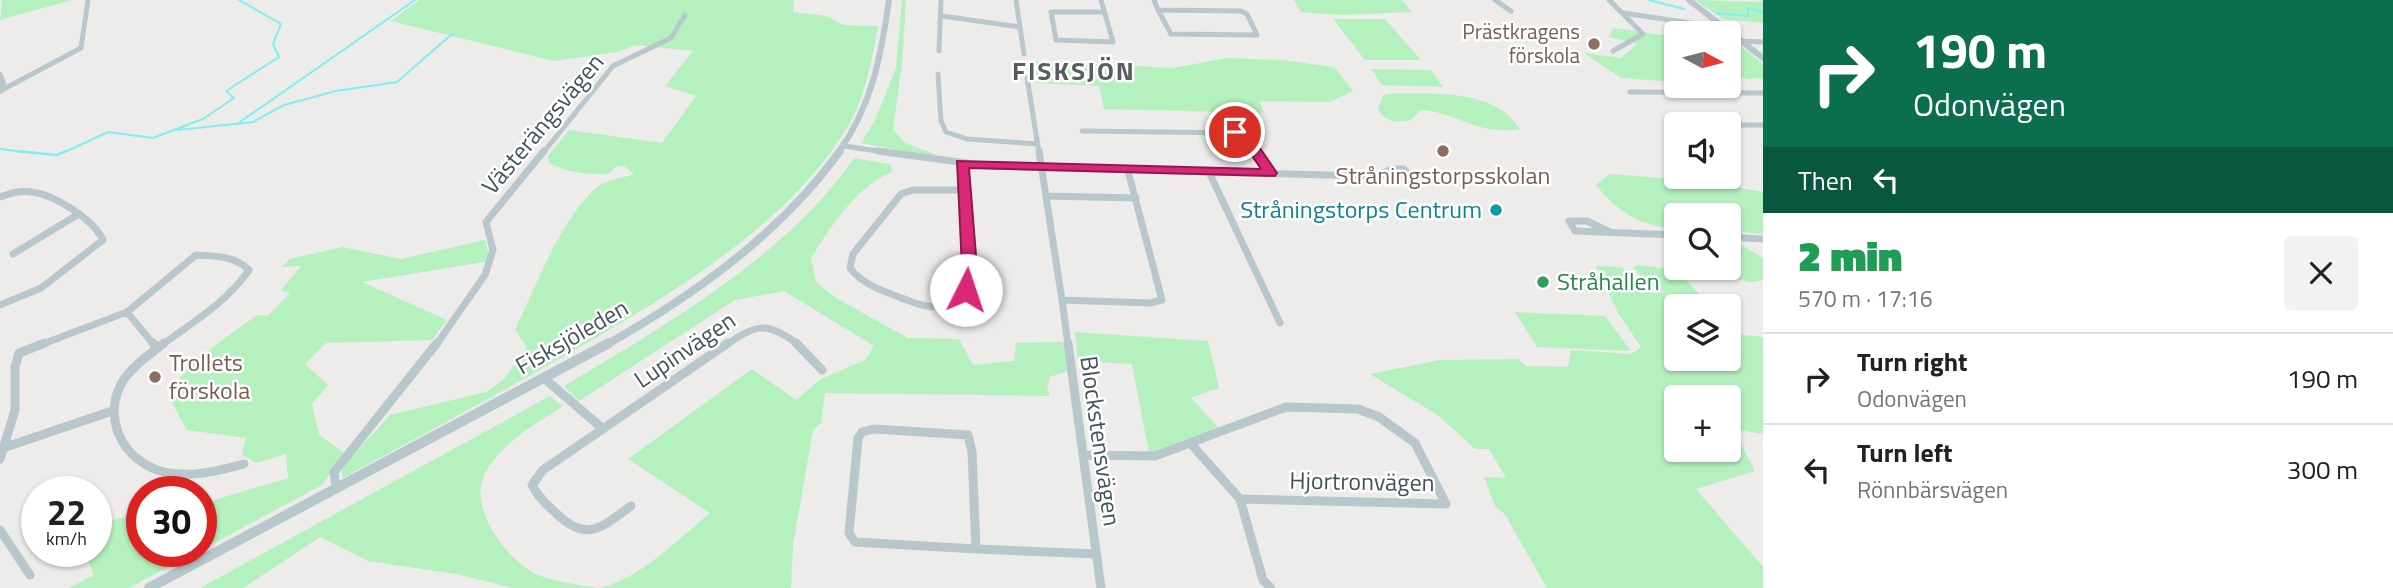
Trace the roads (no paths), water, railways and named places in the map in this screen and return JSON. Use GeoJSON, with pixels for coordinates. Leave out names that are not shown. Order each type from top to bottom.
{"type":"FeatureCollection","features":[{"type":"Feature","properties":{"kind":"street"},"geometry":{"type":"LineString","coordinates":[[0,91],[79,50],[87,25],[88,0]]}},
{"type":"Feature","properties":{"kind":"street","name":"Fisksjöleden"},"geometry":{"type":"LineString","coordinates":[[149,588],[544,378],[630,328],[727,264],[793,207],[844,146],[873,89],[889,0]]}},
{"type":"Feature","properties":{"kind":"street"},"geometry":{"type":"LineString","coordinates":[[939,51],[941,0]]}},
{"type":"Feature","properties":{"kind":"street"},"geometry":{"type":"LineString","coordinates":[[1016,0],[1024,54]]}},
{"type":"Feature","properties":{"kind":"street"},"geometry":{"type":"LineString","coordinates":[[1101,0],[1113,42],[1056,40],[1051,12],[1104,12]]}},
{"type":"Feature","properties":{"kind":"street"},"geometry":{"type":"LineString","coordinates":[[1154,0],[1158,10],[1171,34],[1257,35],[1247,14],[1241,11],[1158,10]]}},
{"type":"Feature","properties":{"kind":"street"},"geometry":{"type":"LineString","coordinates":[[1495,0],[1511,11]]}},
{"type":"Feature","properties":{"kind":"street"},"geometry":{"type":"LineString","coordinates":[[1609,0],[1643,34],[1613,51]]}},
{"type":"Feature","properties":{"kind":"street"},"geometry":{"type":"LineString","coordinates":[[1689,0],[1716,21]]}},
{"type":"Feature","properties":{"kind":"street"},"geometry":{"type":"LineString","coordinates":[[1622,13],[1677,21]]}},
{"type":"Feature","properties":{"kind":"street","name":"Västerängsvägen"},"geometry":{"type":"LineString","coordinates":[[336,489],[334,472],[442,339],[485,275],[492,259],[486,222],[613,66],[671,38],[685,15]]}},
{"type":"Feature","properties":{"kind":"street"},"geometry":{"type":"LineString","coordinates":[[942,16],[1020,27]]}},
{"type":"Feature","properties":{"kind":"street"},"geometry":{"type":"LineString","coordinates":[[1741,41],[1763,42]]}},
{"type":"Feature","properties":{"kind":"street"},"geometry":{"type":"LineString","coordinates":[[1741,41],[1763,58]]}},
{"type":"Feature","properties":{"kind":"street"},"geometry":{"type":"LineString","coordinates":[[937,74],[941,121],[946,132],[967,139],[1038,144]]}},
{"type":"Feature","properties":{"kind":"street"},"geometry":{"type":"LineString","coordinates":[[0,75],[3,83],[0,91]]}},
{"type":"Feature","properties":{"kind":"street","name":"Blockstensvägen"},"geometry":{"type":"LineString","coordinates":[[1027,77],[1062,300],[1101,588]]}},
{"type":"Feature","properties":{"kind":"street"},"geometry":{"type":"LineString","coordinates":[[1630,92],[1763,93]]}},
{"type":"Feature","properties":{"kind":"street"},"geometry":{"type":"LineString","coordinates":[[1741,125],[1763,125]]}},
{"type":"Feature","properties":{"kind":"street"},"geometry":{"type":"LineString","coordinates":[[1082,131],[1241,133],[1270,173]]}},
{"type":"Feature","properties":{"kind":"street"},"geometry":{"type":"LineString","coordinates":[[844,146],[962,164],[1041,169],[1376,176]]}},
{"type":"Feature","properties":{"kind":"street"},"geometry":{"type":"LineString","coordinates":[[962,164],[964,190],[970,278],[966,290],[953,305],[935,310],[924,309],[861,279],[852,271],[850,260],[853,254],[901,194],[913,190],[964,190]]}},
{"type":"Feature","properties":{"kind":"street"},"geometry":{"type":"LineString","coordinates":[[1062,300],[1150,303],[1162,300],[1128,171]]}},
{"type":"Feature","properties":{"kind":"street"},"geometry":{"type":"LineString","coordinates":[[1209,172],[1280,323]]}},
{"type":"Feature","properties":{"kind":"street"},"geometry":{"type":"LineString","coordinates":[[0,197],[22,190],[43,193],[102,235],[99,244],[41,288],[0,305]]}},
{"type":"Feature","properties":{"kind":"street"},"geometry":{"type":"LineString","coordinates":[[1046,196],[1136,198]]}},
{"type":"Feature","properties":{"kind":"street"},"geometry":{"type":"LineString","coordinates":[[13,254],[77,215]]}},
{"type":"Feature","properties":{"kind":"street"},"geometry":{"type":"LineString","coordinates":[[1610,232],[1587,221],[1569,221],[1575,231],[1664,234]]}},
{"type":"Feature","properties":{"kind":"street"},"geometry":{"type":"LineString","coordinates":[[1741,238],[1763,239]]}},
{"type":"Feature","properties":{"kind":"street"},"geometry":{"type":"LineString","coordinates":[[0,459],[15,410],[15,367],[19,353],[127,312],[196,254],[223,257],[248,266],[245,278],[220,304],[157,348],[125,377],[112,411],[124,446],[134,458],[150,468],[165,472],[207,473],[244,464]]}},
{"type":"Feature","properties":{"kind":"street"},"geometry":{"type":"LineString","coordinates":[[127,312],[157,348]]}},
{"type":"Feature","properties":{"kind":"street","name":"Lupinvägen"},"geometry":{"type":"LineString","coordinates":[[631,506],[592,531],[580,532],[570,528],[532,485],[543,470],[752,327],[768,327],[777,332],[813,357],[822,370]]}},
{"type":"Feature","properties":{"kind":"street"},"geometry":{"type":"LineString","coordinates":[[544,378],[603,429]]}},
{"type":"Feature","properties":{"kind":"street","name":"Hjortronvägen"},"geometry":{"type":"LineString","coordinates":[[1083,455],[1140,458],[1155,456],[1286,407],[1358,409],[1379,417],[1415,443],[1446,504],[1240,499]]}},
{"type":"Feature","properties":{"kind":"street"},"geometry":{"type":"LineString","coordinates":[[2,448],[112,411]]}},
{"type":"Feature","properties":{"kind":"street"},"geometry":{"type":"LineString","coordinates":[[976,550],[972,452],[968,435],[874,429],[862,432],[858,438],[849,533],[855,542],[865,545],[976,550],[1096,554]]}},
{"type":"Feature","properties":{"kind":"street"},"geometry":{"type":"LineString","coordinates":[[1191,444],[1240,499],[1263,580],[1271,588]]}},
{"type":"Feature","properties":{"kind":"street"},"geometry":{"type":"LineString","coordinates":[[0,530],[30,575]]}},
{"type":"Feature","properties":{"kind":"waterway"},"geometry":{"type":"LineString","coordinates":[[63,153],[108,132],[153,138],[203,119],[234,98],[226,91],[279,57],[273,44],[281,24],[239,0]]}},
{"type":"Feature","properties":{"kind":"waterway"},"geometry":{"type":"LineString","coordinates":[[237,124],[415,0]]}},
{"type":"Feature","properties":{"kind":"waterway"},"geometry":{"type":"LineString","coordinates":[[1649,0],[1684,9]]}},
{"type":"Feature","properties":{"kind":"waterway"},"geometry":{"type":"LineString","coordinates":[[1716,13],[1748,16],[1748,8],[1763,12]]}},
{"type":"Feature","properties":{"kind":"waterway"},"geometry":{"type":"LineString","coordinates":[[237,124],[253,122],[284,105],[336,91],[397,82],[452,34]]}},
{"type":"Feature","properties":{"kind":"waterway"},"geometry":{"type":"LineString","coordinates":[[178,130],[237,124]]}},
{"type":"Feature","properties":{"kind":"waterway"},"geometry":{"type":"LineString","coordinates":[[0,149],[33,153]]}},
{"type":"Feature","properties":{"kind":"waterway"},"geometry":{"type":"LineString","coordinates":[[17,151],[57,155],[66,151]]}},
{"type":"Feature","properties":{"kind":"place","name":"Prästkragens förskola"},"geometry":{"type":"Point","coordinates":[1594,44]}},
{"type":"Feature","properties":{"kind":"place","name":"Stråningstorpsskolan"},"geometry":{"type":"Point","coordinates":[1443,151]}},
{"type":"Feature","properties":{"kind":"place","name":"Stråningstorps Centrum"},"geometry":{"type":"Point","coordinates":[1496,210]}},
{"type":"Feature","properties":{"kind":"place","name":"Stråhallen"},"geometry":{"type":"Point","coordinates":[1543,282]}},
{"type":"Feature","properties":{"kind":"place","name":"Trollets förskola"},"geometry":{"type":"Point","coordinates":[155,377]}},
{"type":"Feature","properties":{"kind":"district","name":"FISKSJÖN"},"geometry":{"type":"Point","coordinates":[1074,71]}}]}
